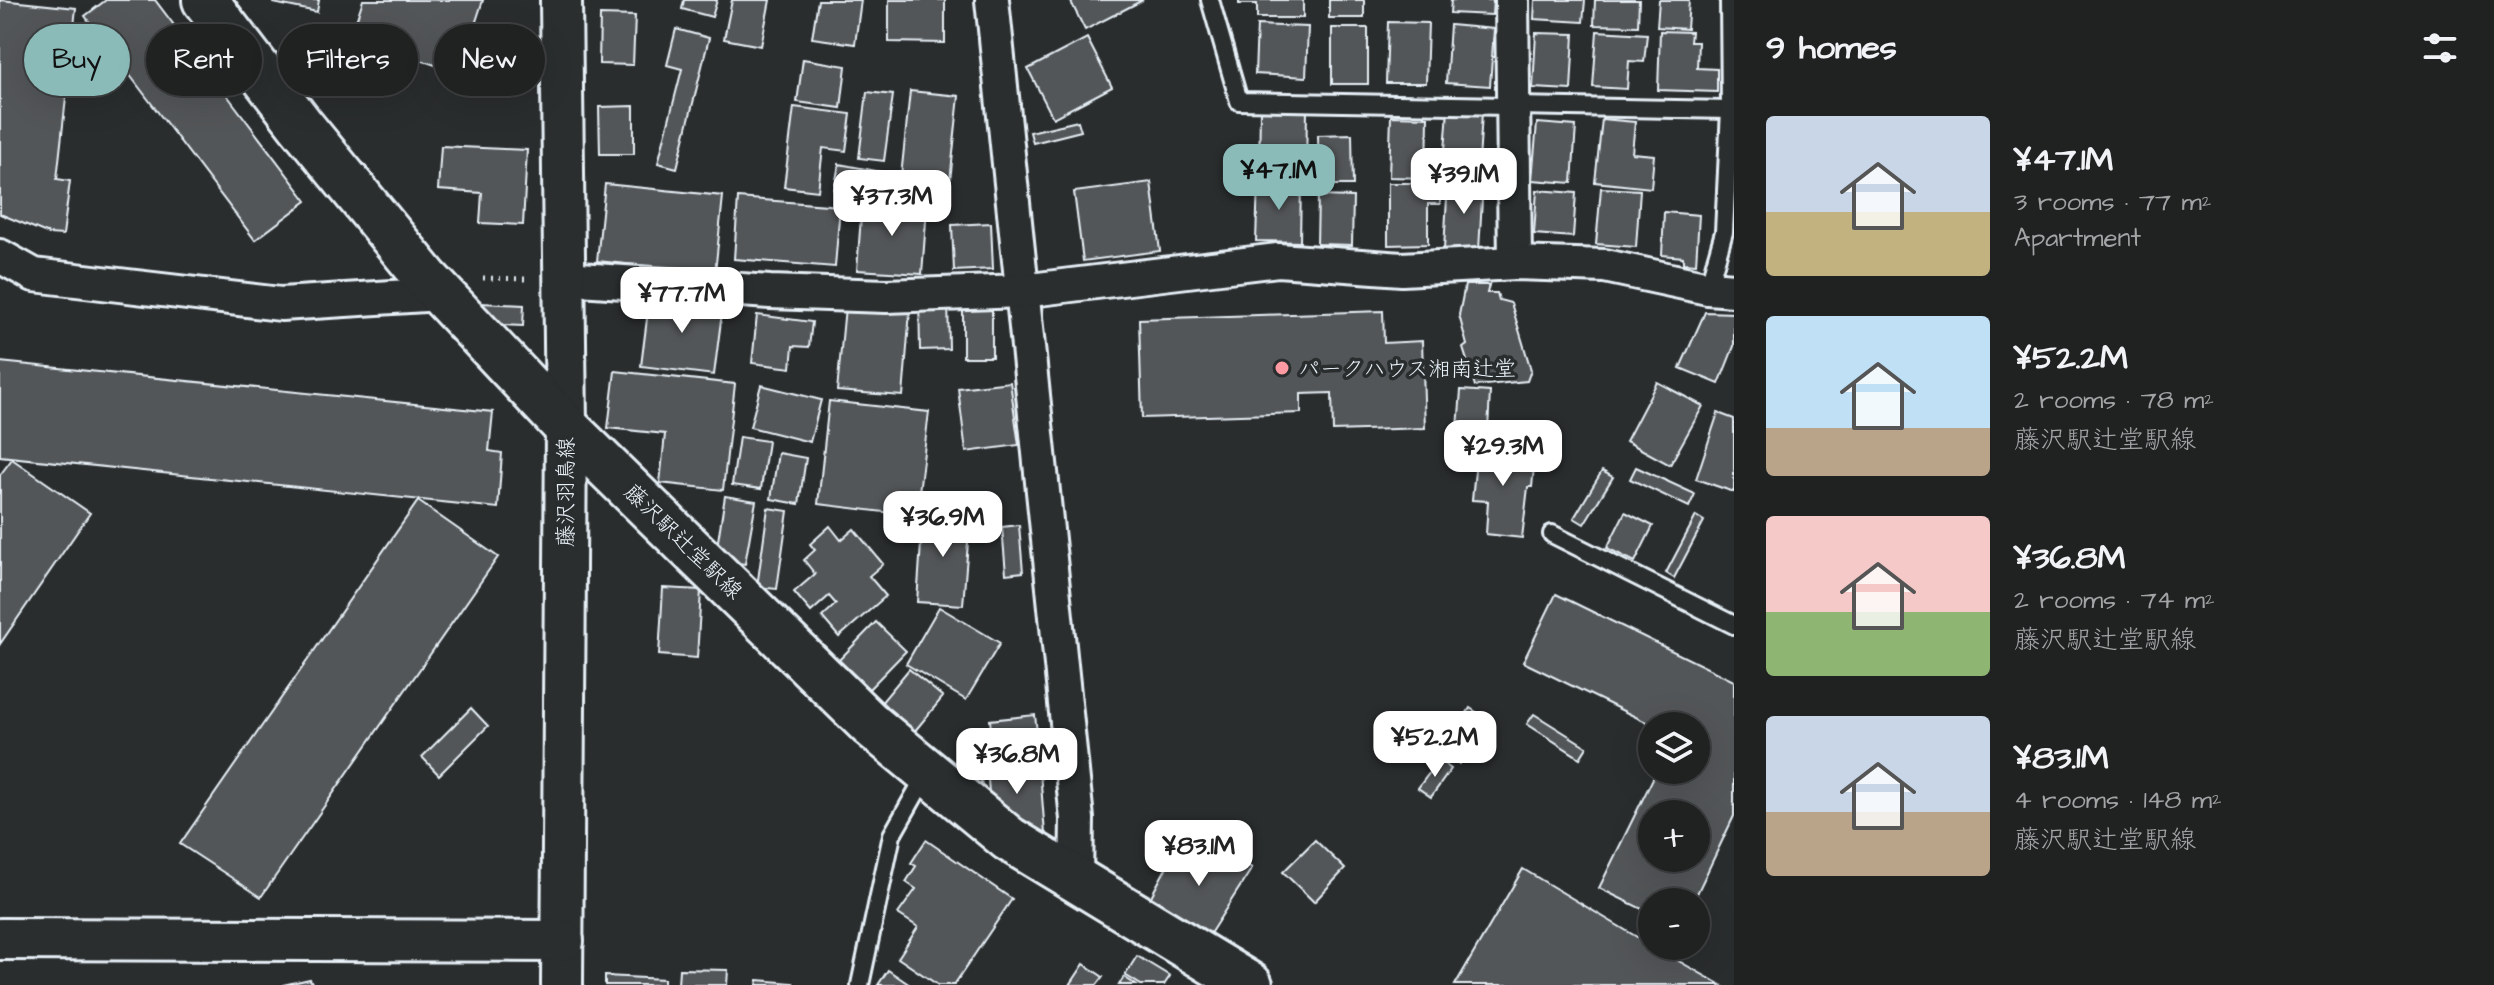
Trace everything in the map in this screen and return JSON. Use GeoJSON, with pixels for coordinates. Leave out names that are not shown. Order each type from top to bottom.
{"type":"FeatureCollection","features":[{"type":"Feature","properties":{"kind":"main road","name":"藤沢駅辻堂駅線"},"geometry":{"type":"LineString","coordinates":[[205,0],[300,124],[441,294],[566,427],[871,725],[1009,839],[1224,974]]}},
{"type":"Feature","properties":{"kind":"street","name":"藤沢羽鳥線"},"geometry":{"type":"LineString","coordinates":[[561,0],[566,427],[562,985]]}},
{"type":"Feature","properties":{"kind":"street"},"geometry":{"type":"LineString","coordinates":[[992,0],[1077,819],[1076,879]]}},
{"type":"Feature","properties":{"kind":"street"},"geometry":{"type":"LineString","coordinates":[[1512,0],[1515,263]]}},
{"type":"Feature","properties":{"kind":"street"},"geometry":{"type":"LineString","coordinates":[[0,256],[34,275],[281,304],[441,294]]}},
{"type":"Feature","properties":{"kind":"street"},"geometry":{"type":"LineString","coordinates":[[565,278],[770,292],[886,296],[1022,291],[1278,260],[1402,269],[1515,263],[1605,266],[1721,289]]}},
{"type":"Feature","properties":{"kind":"street"},"geometry":{"type":"LineString","coordinates":[[0,939],[563,941]]}},
{"type":"Feature","properties":{"kind":"lane"},"geometry":{"type":"LineString","coordinates":[[1210,0],[1239,101],[1730,110]]}},
{"type":"Feature","properties":{"kind":"lane"},"geometry":{"type":"LineString","coordinates":[[1721,289],[1730,110],[1729,0]]}},
{"type":"Feature","properties":{"kind":"lane"},"geometry":{"type":"LineString","coordinates":[[1552,534],[1734,625]]}},
{"type":"Feature","properties":{"kind":"lane"},"geometry":{"type":"LineString","coordinates":[[860,985],[892,835],[927,773]]}},
{"type":"Feature","properties":{"kind":"building"},"geometry":{"type":"Polygon","coordinates":[[[0,0],[76,8],[74,24],[24,24],[24,96],[66,96],[57,179],[70,181],[63,235],[49,234],[0,214],[0,0]]]}},
{"type":"Feature","properties":{"kind":"building"},"geometry":{"type":"Polygon","coordinates":[[[106,0],[155,0],[173,24],[146,24],[146,96],[228,96],[307,201],[255,240],[130,75],[130,24],[91,24],[85,16],[106,0]]]}},
{"type":"Feature","properties":{"kind":"building"},"geometry":{"type":"Polygon","coordinates":[[[273,0],[319,0],[317,12],[273,3],[273,0]]]}},
{"type":"Feature","properties":{"kind":"building"},"geometry":{"type":"Polygon","coordinates":[[[363,0],[483,0],[475,24],[434,24],[434,65],[418,59],[418,24],[355,24],[363,0]]]}},
{"type":"Feature","properties":{"kind":"building"},"geometry":{"type":"Polygon","coordinates":[[[684,0],[717,0],[712,17],[682,9],[684,0]]]}},
{"type":"Feature","properties":{"kind":"building"},"geometry":{"type":"Polygon","coordinates":[[[732,0],[770,0],[761,46],[724,39],[732,0]]]}},
{"type":"Feature","properties":{"kind":"building"},"geometry":{"type":"Polygon","coordinates":[[[818,0],[861,0],[855,44],[812,38],[818,0]]]}},
{"type":"Feature","properties":{"kind":"building"},"geometry":{"type":"Polygon","coordinates":[[[889,0],[945,0],[945,43],[889,42],[889,0]]]}},
{"type":"Feature","properties":{"kind":"building"},"geometry":{"type":"Polygon","coordinates":[[[1070,0],[1143,0],[1085,30],[1070,0]]]}},
{"type":"Feature","properties":{"kind":"building"},"geometry":{"type":"Polygon","coordinates":[[[1239,0],[1303,0],[1303,18],[1257,18],[1257,4],[1239,4],[1239,0]]]}},
{"type":"Feature","properties":{"kind":"building"},"geometry":{"type":"Polygon","coordinates":[[[1329,0],[1364,0],[1364,18],[1329,18],[1329,0]]]}},
{"type":"Feature","properties":{"kind":"building"},"geometry":{"type":"Polygon","coordinates":[[[1451,0],[1493,0],[1492,15],[1450,13],[1451,0]]]}},
{"type":"Feature","properties":{"kind":"building"},"geometry":{"type":"Polygon","coordinates":[[[1535,0],[1585,0],[1583,22],[1534,19],[1535,0]]]}},
{"type":"Feature","properties":{"kind":"building"},"geometry":{"type":"Polygon","coordinates":[[[1595,0],[1639,0],[1638,26],[1594,25],[1595,0]]]}},
{"type":"Feature","properties":{"kind":"building"},"geometry":{"type":"Polygon","coordinates":[[[1659,0],[1689,0],[1687,29],[1657,27],[1659,0]]]}},
{"type":"Feature","properties":{"kind":"building"},"geometry":{"type":"Polygon","coordinates":[[[600,15],[635,16],[633,65],[599,64],[600,15]]]}},
{"type":"Feature","properties":{"kind":"building"},"geometry":{"type":"Polygon","coordinates":[[[1388,22],[1428,23],[1426,83],[1386,83],[1388,22]]]}},
{"type":"Feature","properties":{"kind":"building"},"geometry":{"type":"Polygon","coordinates":[[[1257,25],[1308,27],[1306,77],[1255,74],[1257,25]]]}},
{"type":"Feature","properties":{"kind":"building"},"geometry":{"type":"Polygon","coordinates":[[[1450,25],[1494,29],[1490,86],[1446,83],[1450,25]]]}},
{"type":"Feature","properties":{"kind":"building"},"geometry":{"type":"Polygon","coordinates":[[[1332,28],[1368,28],[1368,84],[1332,84],[1332,28]]]}},
{"type":"Feature","properties":{"kind":"building"},"geometry":{"type":"Polygon","coordinates":[[[676,29],[709,38],[677,168],[658,163],[682,69],[667,65],[676,29]]]}},
{"type":"Feature","properties":{"kind":"building"},"geometry":{"type":"Polygon","coordinates":[[[1597,31],[1647,34],[1644,62],[1629,61],[1627,89],[1593,87],[1597,31]]]}},
{"type":"Feature","properties":{"kind":"building"},"geometry":{"type":"Polygon","coordinates":[[[1660,31],[1691,32],[1690,42],[1698,42],[1697,68],[1717,69],[1717,92],[1658,90],[1660,31]]]}},
{"type":"Feature","properties":{"kind":"building"},"geometry":{"type":"Polygon","coordinates":[[[1536,33],[1574,34],[1571,90],[1533,88],[1536,33]]]}},
{"type":"Feature","properties":{"kind":"building"},"geometry":{"type":"Polygon","coordinates":[[[1087,38],[1112,87],[1053,118],[1028,69],[1087,38]]]}},
{"type":"Feature","properties":{"kind":"building"},"geometry":{"type":"Polygon","coordinates":[[[803,59],[846,66],[841,108],[797,102],[803,59]]]}},
{"type":"Feature","properties":{"kind":"building"},"geometry":{"type":"Polygon","coordinates":[[[910,91],[959,96],[949,191],[900,186],[910,91]]]}},
{"type":"Feature","properties":{"kind":"building"},"geometry":{"type":"Polygon","coordinates":[[[867,92],[893,95],[884,161],[859,158],[867,92]]]}},
{"type":"Feature","properties":{"kind":"building"},"geometry":{"type":"Polygon","coordinates":[[[634,106],[634,154],[600,154],[599,107],[634,106]]]}},
{"type":"Feature","properties":{"kind":"building"},"geometry":{"type":"Polygon","coordinates":[[[794,107],[851,114],[846,151],[823,148],[818,191],[784,187],[794,107]]]}},
{"type":"Feature","properties":{"kind":"building"},"geometry":{"type":"Polygon","coordinates":[[[1260,109],[1307,109],[1306,173],[1259,173],[1260,109]]]}},
{"type":"Feature","properties":{"kind":"building"},"geometry":{"type":"Polygon","coordinates":[[[1448,110],[1482,112],[1478,180],[1443,177],[1448,110]]]}},
{"type":"Feature","properties":{"kind":"building"},"geometry":{"type":"Polygon","coordinates":[[[1391,116],[1428,117],[1427,178],[1389,177],[1391,116]]]}},
{"type":"Feature","properties":{"kind":"building"},"geometry":{"type":"Polygon","coordinates":[[[1602,119],[1635,122],[1632,153],[1654,155],[1651,188],[1595,182],[1602,119]]]}},
{"type":"Feature","properties":{"kind":"building"},"geometry":{"type":"Polygon","coordinates":[[[1078,121],[1081,131],[1033,143],[1030,132],[1078,121]]]}},
{"type":"Feature","properties":{"kind":"building"},"geometry":{"type":"Polygon","coordinates":[[[1537,123],[1576,126],[1572,183],[1532,180],[1537,123]]]}},
{"type":"Feature","properties":{"kind":"building"},"geometry":{"type":"Polygon","coordinates":[[[1352,134],[1353,185],[1319,185],[1318,135],[1352,134]]]}},
{"type":"Feature","properties":{"kind":"building"},"geometry":{"type":"Polygon","coordinates":[[[441,146],[527,150],[523,225],[480,223],[482,193],[438,190],[441,146]]]}},
{"type":"Feature","properties":{"kind":"building"},"geometry":{"type":"Polygon","coordinates":[[[839,164],[882,172],[876,199],[834,191],[839,164]]]}},
{"type":"Feature","properties":{"kind":"building"},"geometry":{"type":"Polygon","coordinates":[[[1258,181],[1301,182],[1300,242],[1256,241],[1258,181]]]}},
{"type":"Feature","properties":{"kind":"building"},"geometry":{"type":"Polygon","coordinates":[[[1448,181],[1483,182],[1479,250],[1444,249],[1448,181]]]}},
{"type":"Feature","properties":{"kind":"building"},"geometry":{"type":"Polygon","coordinates":[[[1151,182],[1160,251],[1083,261],[1074,192],[1151,182]]]}},
{"type":"Feature","properties":{"kind":"building"},"geometry":{"type":"Polygon","coordinates":[[[1388,183],[1440,183],[1440,204],[1428,204],[1428,244],[1388,245],[1388,183]]]}},
{"type":"Feature","properties":{"kind":"building"},"geometry":{"type":"Polygon","coordinates":[[[605,184],[723,196],[715,273],[597,261],[605,184]]]}},
{"type":"Feature","properties":{"kind":"building"},"geometry":{"type":"Polygon","coordinates":[[[1601,188],[1640,190],[1636,247],[1596,244],[1601,188]]]}},
{"type":"Feature","properties":{"kind":"building"},"geometry":{"type":"Polygon","coordinates":[[[1537,190],[1576,193],[1573,237],[1534,234],[1537,190]]]}},
{"type":"Feature","properties":{"kind":"building"},"geometry":{"type":"Polygon","coordinates":[[[1318,196],[1353,197],[1352,245],[1317,244],[1318,196]]]}},
{"type":"Feature","properties":{"kind":"building"},"geometry":{"type":"Polygon","coordinates":[[[738,198],[840,206],[835,267],[734,259],[738,198]]]}},
{"type":"Feature","properties":{"kind":"building"},"geometry":{"type":"Polygon","coordinates":[[[862,203],[927,207],[922,274],[857,270],[862,203]]]}},
{"type":"Feature","properties":{"kind":"building"},"geometry":{"type":"Polygon","coordinates":[[[1664,212],[1699,215],[1696,264],[1683,263],[1683,257],[1662,255],[1664,212]]]}},
{"type":"Feature","properties":{"kind":"building"},"geometry":{"type":"Polygon","coordinates":[[[991,223],[993,269],[954,271],[952,225],[991,223]]]}},
{"type":"Feature","properties":{"kind":"building"},"geometry":{"type":"Polygon","coordinates":[[[1465,285],[1489,285],[1487,293],[1497,293],[1499,300],[1511,303],[1531,370],[1527,381],[1475,386],[1463,348],[1467,345],[1459,315],[1465,285]]]}},
{"type":"Feature","properties":{"kind":"building"},"geometry":{"type":"Polygon","coordinates":[[[650,295],[723,305],[714,375],[641,366],[650,295]]]}},
{"type":"Feature","properties":{"kind":"building"},"geometry":{"type":"Polygon","coordinates":[[[963,295],[992,295],[992,357],[963,357],[963,295]]]}},
{"type":"Feature","properties":{"kind":"building"},"geometry":{"type":"Polygon","coordinates":[[[948,296],[949,349],[920,350],[919,297],[948,296]]]}},
{"type":"Feature","properties":{"kind":"building"},"geometry":{"type":"Polygon","coordinates":[[[480,303],[524,305],[523,326],[480,324],[480,303]]]}},
{"type":"Feature","properties":{"kind":"building"},"geometry":{"type":"Polygon","coordinates":[[[845,307],[910,311],[903,396],[837,391],[845,307]]]}},
{"type":"Feature","properties":{"kind":"building","name":"パークハウス湘南辻堂"},"geometry":{"type":"Polygon","coordinates":[[[1383,311],[1384,343],[1422,341],[1425,428],[1333,431],[1332,393],[1301,394],[1301,413],[1142,418],[1139,319],[1383,311]]]}},
{"type":"Feature","properties":{"kind":"building"},"geometry":{"type":"Polygon","coordinates":[[[1705,312],[1734,313],[1734,346],[1719,384],[1680,368],[1705,312]]]}},
{"type":"Feature","properties":{"kind":"building"},"geometry":{"type":"Polygon","coordinates":[[[757,315],[812,322],[809,347],[793,346],[791,368],[752,363],[757,315]]]}},
{"type":"Feature","properties":{"kind":"building"},"geometry":{"type":"Polygon","coordinates":[[[0,362],[493,412],[489,451],[502,453],[498,508],[0,456],[0,362]]]}},
{"type":"Feature","properties":{"kind":"building"},"geometry":{"type":"Polygon","coordinates":[[[615,371],[735,384],[723,490],[660,483],[665,434],[608,428],[615,371]]]}},
{"type":"Feature","properties":{"kind":"building"},"geometry":{"type":"Polygon","coordinates":[[[1010,382],[1019,445],[966,452],[958,388],[1010,382]]]}},
{"type":"Feature","properties":{"kind":"building"},"geometry":{"type":"Polygon","coordinates":[[[1657,382],[1703,406],[1670,465],[1626,441],[1657,382]]]}},
{"type":"Feature","properties":{"kind":"building"},"geometry":{"type":"Polygon","coordinates":[[[761,385],[821,400],[810,442],[750,427],[761,385]]]}},
{"type":"Feature","properties":{"kind":"building"},"geometry":{"type":"Polygon","coordinates":[[[1461,390],[1490,392],[1488,430],[1458,428],[1461,390]]]}},
{"type":"Feature","properties":{"kind":"building"},"geometry":{"type":"Polygon","coordinates":[[[829,401],[929,412],[916,516],[818,504],[829,401]]]}},
{"type":"Feature","properties":{"kind":"building"},"geometry":{"type":"Polygon","coordinates":[[[1718,413],[1734,419],[1734,492],[1696,479],[1718,413]]]}},
{"type":"Feature","properties":{"kind":"building"},"geometry":{"type":"Polygon","coordinates":[[[739,437],[768,441],[761,489],[732,485],[739,437]]]}},
{"type":"Feature","properties":{"kind":"building"},"geometry":{"type":"Polygon","coordinates":[[[1487,442],[1524,446],[1522,466],[1534,467],[1532,487],[1528,487],[1522,538],[1486,534],[1488,501],[1472,500],[1477,451],[1485,452],[1487,442]]]}},
{"type":"Feature","properties":{"kind":"building"},"geometry":{"type":"Polygon","coordinates":[[[778,453],[806,458],[799,504],[771,499],[778,453]]]}},
{"type":"Feature","properties":{"kind":"building"},"geometry":{"type":"Polygon","coordinates":[[[12,459],[90,513],[0,644],[0,475],[12,459]]]}},
{"type":"Feature","properties":{"kind":"building"},"geometry":{"type":"Polygon","coordinates":[[[1636,467],[1695,494],[1689,507],[1630,479],[1636,467]]]}},
{"type":"Feature","properties":{"kind":"building"},"geometry":{"type":"Polygon","coordinates":[[[1602,471],[1613,477],[1584,524],[1574,518],[1602,471]]]}},
{"type":"Feature","properties":{"kind":"building"},"geometry":{"type":"Polygon","coordinates":[[[725,496],[756,501],[745,564],[715,560],[725,496]]]}},
{"type":"Feature","properties":{"kind":"building"},"geometry":{"type":"Polygon","coordinates":[[[418,501],[498,557],[261,897],[180,844],[418,501]]]}},
{"type":"Feature","properties":{"kind":"building"},"geometry":{"type":"Polygon","coordinates":[[[768,508],[788,511],[777,589],[757,587],[768,508]]]}},
{"type":"Feature","properties":{"kind":"building"},"geometry":{"type":"Polygon","coordinates":[[[1625,512],[1653,526],[1635,562],[1607,548],[1625,512]]]}},
{"type":"Feature","properties":{"kind":"building"},"geometry":{"type":"Polygon","coordinates":[[[923,514],[970,517],[963,605],[917,602],[923,514]]]}},
{"type":"Feature","properties":{"kind":"building"},"geometry":{"type":"Polygon","coordinates":[[[1696,516],[1704,521],[1674,578],[1666,573],[1696,516]]]}},
{"type":"Feature","properties":{"kind":"building"},"geometry":{"type":"Polygon","coordinates":[[[1019,525],[1023,572],[1006,574],[1002,527],[1019,525]]]}},
{"type":"Feature","properties":{"kind":"building"},"geometry":{"type":"Polygon","coordinates":[[[830,526],[841,540],[854,529],[883,564],[869,576],[886,596],[839,637],[822,617],[836,604],[829,596],[811,612],[794,592],[815,574],[804,560],[815,550],[810,544],[830,526]]]}},
{"type":"Feature","properties":{"kind":"building"},"geometry":{"type":"Polygon","coordinates":[[[663,588],[701,590],[697,658],[659,655],[663,588]]]}},
{"type":"Feature","properties":{"kind":"building"},"geometry":{"type":"Polygon","coordinates":[[[1556,594],[1734,681],[1734,816],[1710,866],[1710,800],[1642,800],[1650,784],[1710,784],[1710,712],[1638,712],[1638,718],[1523,662],[1556,594]]]}},
{"type":"Feature","properties":{"kind":"building"},"geometry":{"type":"Polygon","coordinates":[[[939,607],[1000,643],[966,700],[906,664],[939,607]]]}},
{"type":"Feature","properties":{"kind":"building"},"geometry":{"type":"Polygon","coordinates":[[[876,622],[906,651],[869,689],[839,660],[876,622]]]}},
{"type":"Feature","properties":{"kind":"building"},"geometry":{"type":"Polygon","coordinates":[[[909,669],[943,697],[914,732],[880,704],[909,669]]]}},
{"type":"Feature","properties":{"kind":"building"},"geometry":{"type":"Polygon","coordinates":[[[471,708],[488,726],[439,775],[422,757],[471,708]]]}},
{"type":"Feature","properties":{"kind":"building"},"geometry":{"type":"Polygon","coordinates":[[[1470,708],[1487,719],[1459,764],[1442,754],[1470,708]]]}},
{"type":"Feature","properties":{"kind":"building"},"geometry":{"type":"Polygon","coordinates":[[[1534,714],[1587,747],[1580,758],[1527,724],[1534,714]]]}},
{"type":"Feature","properties":{"kind":"building"},"geometry":{"type":"Polygon","coordinates":[[[1035,715],[1039,749],[994,754],[990,720],[1035,715]]]}},
{"type":"Feature","properties":{"kind":"building"},"geometry":{"type":"Polygon","coordinates":[[[979,751],[982,789],[960,790],[958,753],[979,751]]]}},
{"type":"Feature","properties":{"kind":"building"},"geometry":{"type":"Polygon","coordinates":[[[1039,759],[1045,834],[1014,837],[990,808],[987,764],[1039,759]]]}},
{"type":"Feature","properties":{"kind":"building"},"geometry":{"type":"Polygon","coordinates":[[[1439,760],[1451,769],[1431,797],[1418,788],[1439,760]]]}},
{"type":"Feature","properties":{"kind":"building"},"geometry":{"type":"Polygon","coordinates":[[[1638,809],[1638,872],[1707,872],[1700,888],[1638,888],[1638,907],[1599,888],[1638,809]]]}},
{"type":"Feature","properties":{"kind":"building"},"geometry":{"type":"Polygon","coordinates":[[[926,840],[1012,899],[954,985],[938,985],[898,958],[918,927],[898,914],[916,889],[906,882],[916,866],[911,863],[926,840]]]}},
{"type":"Feature","properties":{"kind":"building"},"geometry":{"type":"Polygon","coordinates":[[[1315,840],[1345,869],[1314,902],[1283,872],[1315,840]]]}},
{"type":"Feature","properties":{"kind":"building"},"geometry":{"type":"Polygon","coordinates":[[[1216,845],[1252,868],[1206,940],[1147,904],[1173,855],[1216,845]]]}},
{"type":"Feature","properties":{"kind":"building"},"geometry":{"type":"Polygon","coordinates":[[[1523,869],[1638,938],[1638,960],[1677,960],[1721,985],[1455,985],[1523,869]]]}},
{"type":"Feature","properties":{"kind":"building"},"geometry":{"type":"Polygon","coordinates":[[[1137,956],[1170,976],[1164,985],[1141,985],[1125,975],[1137,956]]]}},
{"type":"Feature","properties":{"kind":"building"},"geometry":{"type":"Polygon","coordinates":[[[1084,964],[1103,977],[1097,985],[1070,985],[1084,964]]]}},
{"type":"Feature","properties":{"kind":"building"},"geometry":{"type":"Polygon","coordinates":[[[679,969],[728,970],[727,985],[678,985],[679,969]]]}},
{"type":"Feature","properties":{"kind":"building"},"geometry":{"type":"Polygon","coordinates":[[[888,970],[910,985],[878,985],[888,970]]]}},
{"type":"Feature","properties":{"kind":"building"},"geometry":{"type":"Polygon","coordinates":[[[605,976],[664,979],[664,985],[605,985],[605,976]]]}},
{"type":"Feature","properties":{"kind":"building"},"geometry":{"type":"Polygon","coordinates":[[[1124,977],[1136,985],[1119,985],[1124,977]]]}},
{"type":"Feature","properties":{"kind":"building"},"geometry":{"type":"Polygon","coordinates":[[[310,979],[313,985],[283,985],[310,979]]]}},
{"type":"Feature","properties":{"kind":"building"},"geometry":{"type":"Polygon","coordinates":[[[758,980],[793,983],[757,985],[758,980]]]}},
{"type":"Feature","properties":{"kind":"place","name":"パークハウス湘南辻堂"},"geometry":{"type":"Point","coordinates":[1282,368]}}]}
